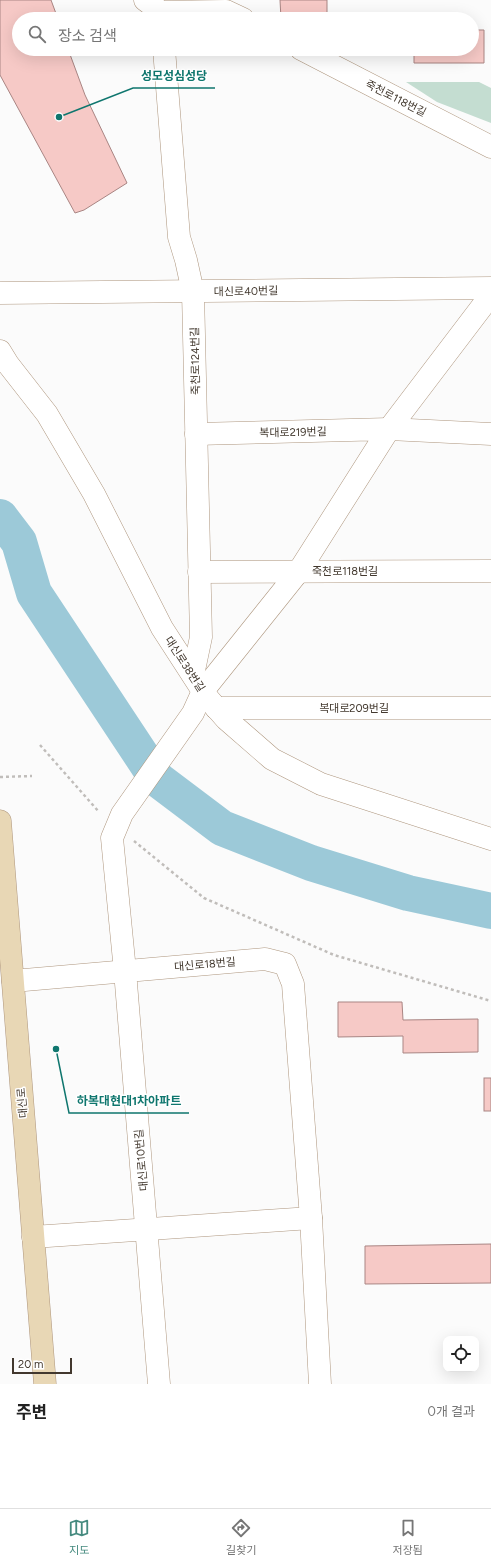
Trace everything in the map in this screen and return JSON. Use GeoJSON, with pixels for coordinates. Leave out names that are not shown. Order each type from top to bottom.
{"type":"FeatureCollection","features":[{"type":"Feature","properties":{"kind":"street"},"geometry":{"type":"LineString","coordinates":[[157,8],[228,12]]}},
{"type":"Feature","properties":{"kind":"street","name":"죽천로124번길"},"geometry":{"type":"LineString","coordinates":[[165,56],[179,237],[194,292],[199,572],[204,691]]}},
{"type":"Feature","properties":{"kind":"street","name":"죽천로118번길"},"geometry":{"type":"LineString","coordinates":[[315,56],[491,147]]}},
{"type":"Feature","properties":{"kind":"street","name":"대신로40번길"},"geometry":{"type":"LineString","coordinates":[[0,293],[491,288]]}},
{"type":"Feature","properties":{"kind":"street"},"geometry":{"type":"LineString","coordinates":[[125,971],[112,838],[119,820],[193,713],[204,691],[299,571],[389,429],[484,304],[491,299]]}},
{"type":"Feature","properties":{"kind":"street","name":"대신로38번길"},"geometry":{"type":"LineString","coordinates":[[0,351],[8,364],[47,414],[94,494],[162,628],[204,691],[226,719],[272,759],[320,784],[491,838]]}},
{"type":"Feature","properties":{"kind":"street","name":"복대로219번길"},"geometry":{"type":"LineString","coordinates":[[196,434],[389,429],[491,434]]}},
{"type":"Feature","properties":{"kind":"street","name":"죽천로118번길"},"geometry":{"type":"LineString","coordinates":[[199,572],[491,570]]}},
{"type":"Feature","properties":{"kind":"street","name":"복대로209번길"},"geometry":{"type":"LineString","coordinates":[[204,691],[491,708]]}},
{"type":"Feature","properties":{"kind":"street","name":"대신로"},"geometry":{"type":"LineString","coordinates":[[0,821],[45,1384]]}},
{"type":"Feature","properties":{"kind":"street","name":"대신로18번길"},"geometry":{"type":"LineString","coordinates":[[13,981],[265,959],[285,964],[293,984],[311,1218]]}},
{"type":"Feature","properties":{"kind":"street","name":"대신로10번길"},"geometry":{"type":"LineString","coordinates":[[125,971],[159,1384]]}},
{"type":"Feature","properties":{"kind":"street"},"geometry":{"type":"LineString","coordinates":[[33,1237],[311,1218],[320,1384]]}},
{"type":"Feature","properties":{"kind":"path"},"geometry":{"type":"LineString","coordinates":[[40,745],[102,816],[119,820],[204,898],[334,955],[491,1001]]}},
{"type":"Feature","properties":{"kind":"path"},"geometry":{"type":"LineString","coordinates":[[0,777],[32,776]]}},
{"type":"Feature","properties":{"kind":"green space"},"geometry":{"type":"Polygon","coordinates":[[[406,82],[479,82],[491,88],[491,123],[437,102],[406,82]]]}},
{"type":"Feature","properties":{"kind":"building"},"geometry":{"type":"Polygon","coordinates":[[[0,0],[51,0],[55,12],[12,12],[12,56],[71,56],[85,95],[127,183],[84,210],[75,213],[0,75],[0,0]]]}},
{"type":"Feature","properties":{"kind":"building"},"geometry":{"type":"Polygon","coordinates":[[[280,0],[327,0],[327,12],[281,12],[280,0]]]}},
{"type":"Feature","properties":{"kind":"building"},"geometry":{"type":"Polygon","coordinates":[[[479,30],[484,30],[484,63],[414,63],[414,56],[479,56],[479,30]]]}},
{"type":"Feature","properties":{"kind":"building"},"geometry":{"type":"Polygon","coordinates":[[[338,1002],[402,1002],[403,1020],[478,1019],[478,1052],[403,1053],[403,1036],[338,1037],[338,1002]]]}},
{"type":"Feature","properties":{"kind":"building"},"geometry":{"type":"Polygon","coordinates":[[[484,1078],[491,1078],[491,1111],[484,1111],[484,1078]]]}},
{"type":"Feature","properties":{"kind":"building"},"geometry":{"type":"Polygon","coordinates":[[[491,1244],[491,1283],[365,1284],[365,1246],[491,1244]]]}},
{"type":"Feature","properties":{"kind":"waterway"},"geometry":{"type":"LineString","coordinates":[[0,517],[19,542],[34,593],[157,779],[222,828],[311,863],[408,893],[491,911]]}},
{"type":"Feature","properties":{"kind":"place","name":"성모성심성당"},"geometry":{"type":"Point","coordinates":[59,117]}},
{"type":"Feature","properties":{"kind":"place","name":"하복대현대1차아파트"},"geometry":{"type":"Point","coordinates":[56,1049]}}]}
